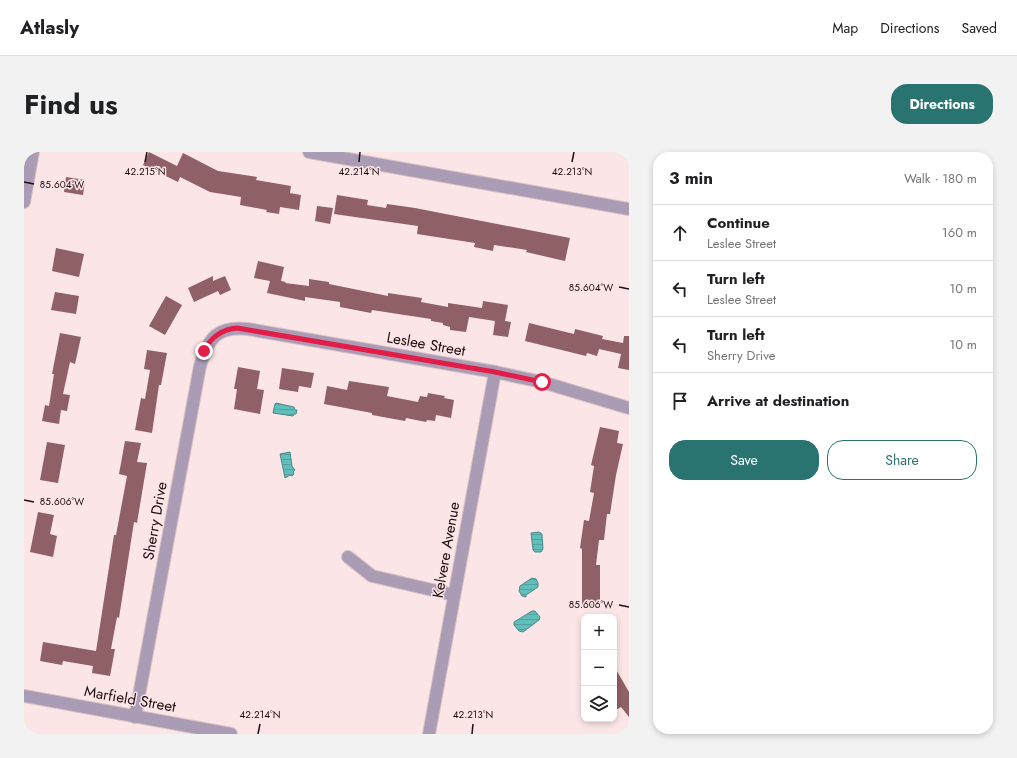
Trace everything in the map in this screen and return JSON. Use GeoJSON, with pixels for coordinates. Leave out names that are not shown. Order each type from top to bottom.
{"type":"FeatureCollection","features":[{"type":"Feature","properties":{"kind":"street"},"geometry":{"type":"LineString","coordinates":[[24,202],[33,152]]}},
{"type":"Feature","properties":{"kind":"street"},"geometry":{"type":"LineString","coordinates":[[309,152],[629,209]]}},
{"type":"Feature","properties":{"kind":"street","name":"Leslee Street"},"geometry":{"type":"LineString","coordinates":[[216,335],[230,328],[248,329],[495,372],[542,382],[629,408]]}},
{"type":"Feature","properties":{"kind":"street","name":"Sherry Drive"},"geometry":{"type":"LineString","coordinates":[[135,717],[200,366],[208,344],[216,335]]}},
{"type":"Feature","properties":{"kind":"street","name":"Kelvere Avenue"},"geometry":{"type":"LineString","coordinates":[[429,734],[495,372]]}},
{"type":"Feature","properties":{"kind":"street"},"geometry":{"type":"LineString","coordinates":[[348,557],[372,576],[454,595]]}},
{"type":"Feature","properties":{"kind":"street","name":"Marfield Street"},"geometry":{"type":"LineString","coordinates":[[24,696],[231,734]]}},
{"type":"Feature","properties":{"kind":"water"},"geometry":{"type":"Polygon","coordinates":[[[276,403],[294,407],[295,410],[297,410],[296,414],[293,416],[273,413],[276,403]]]}},
{"type":"Feature","properties":{"kind":"water"},"geometry":{"type":"Polygon","coordinates":[[[290,452],[292,466],[295,470],[292,476],[290,475],[285,478],[280,454],[290,452]]]}},
{"type":"Feature","properties":{"kind":"water"},"geometry":{"type":"Polygon","coordinates":[[[539,532],[542,534],[543,549],[541,552],[535,552],[533,550],[531,533],[539,532]]]}},
{"type":"Feature","properties":{"kind":"water"},"geometry":{"type":"Polygon","coordinates":[[[532,578],[536,579],[538,587],[526,595],[526,597],[522,596],[519,591],[520,586],[532,578]]]}},
{"type":"Feature","properties":{"kind":"water"},"geometry":{"type":"Polygon","coordinates":[[[532,611],[535,611],[540,617],[539,620],[523,632],[519,631],[514,625],[514,622],[532,611]]]}},
{"type":"Feature","properties":{"kind":"building"},"geometry":{"type":"Polygon","coordinates":[[[149,152],[177,166],[183,153],[218,171],[257,177],[256,180],[291,186],[290,193],[301,195],[299,210],[280,207],[279,214],[266,212],[267,210],[240,205],[241,197],[210,192],[180,177],[178,182],[143,165],[149,152]]]}},
{"type":"Feature","properties":{"kind":"building"},"geometry":{"type":"Polygon","coordinates":[[[66,177],[85,180],[83,195],[64,192],[66,177]]]}},
{"type":"Feature","properties":{"kind":"building"},"geometry":{"type":"Polygon","coordinates":[[[337,195],[368,200],[367,205],[386,208],[387,204],[415,208],[570,238],[565,261],[526,252],[527,250],[494,245],[493,251],[474,247],[475,243],[417,234],[418,226],[334,214],[337,195]]]}},
{"type":"Feature","properties":{"kind":"building"},"geometry":{"type":"Polygon","coordinates":[[[317,206],[333,208],[330,224],[315,221],[317,206]]]}},
{"type":"Feature","properties":{"kind":"building"},"geometry":{"type":"Polygon","coordinates":[[[56,248],[84,254],[79,277],[52,271],[56,248]]]}},
{"type":"Feature","properties":{"kind":"building"},"geometry":{"type":"Polygon","coordinates":[[[258,261],[284,267],[281,281],[286,282],[285,283],[309,286],[309,279],[329,282],[329,284],[388,296],[388,293],[422,298],[421,302],[448,307],[448,303],[482,308],[483,301],[508,305],[505,321],[511,322],[508,337],[493,335],[495,321],[469,317],[466,332],[450,330],[450,327],[443,325],[443,323],[431,321],[431,319],[372,310],[371,313],[340,307],[340,302],[305,297],[305,301],[267,293],[270,281],[254,278],[258,261]]]}},
{"type":"Feature","properties":{"kind":"building"},"geometry":{"type":"Polygon","coordinates":[[[213,276],[213,281],[225,276],[231,290],[220,295],[218,291],[194,302],[188,288],[213,276]]]}},
{"type":"Feature","properties":{"kind":"building"},"geometry":{"type":"Polygon","coordinates":[[[55,292],[79,296],[76,314],[51,310],[55,292]]]}},
{"type":"Feature","properties":{"kind":"building"},"geometry":{"type":"Polygon","coordinates":[[[166,296],[182,305],[165,335],[149,326],[166,296]]]}},
{"type":"Feature","properties":{"kind":"building"},"geometry":{"type":"Polygon","coordinates":[[[529,323],[574,334],[575,329],[603,336],[602,339],[623,343],[624,336],[629,336],[629,370],[618,368],[621,354],[599,349],[597,356],[587,353],[586,356],[525,341],[529,323]]]}},
{"type":"Feature","properties":{"kind":"building"},"geometry":{"type":"Polygon","coordinates":[[[60,333],[81,337],[75,364],[70,362],[63,394],[70,395],[67,411],[61,410],[59,424],[42,421],[45,405],[49,406],[54,374],[52,374],[60,333]]]}},
{"type":"Feature","properties":{"kind":"building"},"geometry":{"type":"Polygon","coordinates":[[[147,350],[167,353],[161,385],[159,385],[152,433],[135,430],[141,398],[145,399],[150,370],[144,369],[147,350]]]}},
{"type":"Feature","properties":{"kind":"building"},"geometry":{"type":"Polygon","coordinates":[[[238,367],[260,371],[257,389],[264,390],[260,414],[234,409],[237,389],[234,389],[238,367]]]}},
{"type":"Feature","properties":{"kind":"building"},"geometry":{"type":"Polygon","coordinates":[[[282,368],[314,373],[311,388],[299,386],[298,392],[279,389],[282,368]]]}},
{"type":"Feature","properties":{"kind":"building"},"geometry":{"type":"Polygon","coordinates":[[[349,381],[389,387],[387,396],[418,402],[420,396],[427,397],[428,393],[445,396],[444,398],[454,400],[451,418],[436,415],[435,421],[427,420],[426,422],[406,418],[405,421],[324,404],[327,386],[347,390],[349,381]]]}},
{"type":"Feature","properties":{"kind":"building"},"geometry":{"type":"Polygon","coordinates":[[[600,427],[619,431],[617,443],[623,444],[616,475],[610,514],[607,514],[604,540],[599,540],[596,565],[600,565],[600,607],[582,607],[582,549],[580,548],[584,520],[589,521],[594,493],[590,492],[594,466],[591,465],[600,427]]]}},
{"type":"Feature","properties":{"kind":"building"},"geometry":{"type":"Polygon","coordinates":[[[125,441],[141,443],[137,462],[147,463],[137,523],[134,522],[119,618],[117,617],[111,649],[115,649],[110,676],[92,673],[93,666],[63,661],[62,665],[40,661],[43,642],[96,651],[114,535],[116,535],[127,476],[119,474],[125,441]]]}},
{"type":"Feature","properties":{"kind":"building"},"geometry":{"type":"Polygon","coordinates":[[[47,442],[65,445],[58,483],[40,480],[47,442]]]}},
{"type":"Feature","properties":{"kind":"building"},"geometry":{"type":"Polygon","coordinates":[[[38,512],[54,515],[50,534],[57,536],[53,557],[30,552],[38,512]]]}},
{"type":"Feature","properties":{"kind":"building"},"geometry":{"type":"Polygon","coordinates":[[[617,671],[629,692],[629,717],[621,707],[617,709],[617,671]]]}},
{"type":"Feature","properties":{"kind":"route"},"geometry":{"type":"LineString","coordinates":[[204,351],[216,335],[225,330],[230,328],[248,329],[495,372],[542,382]]}}]}
